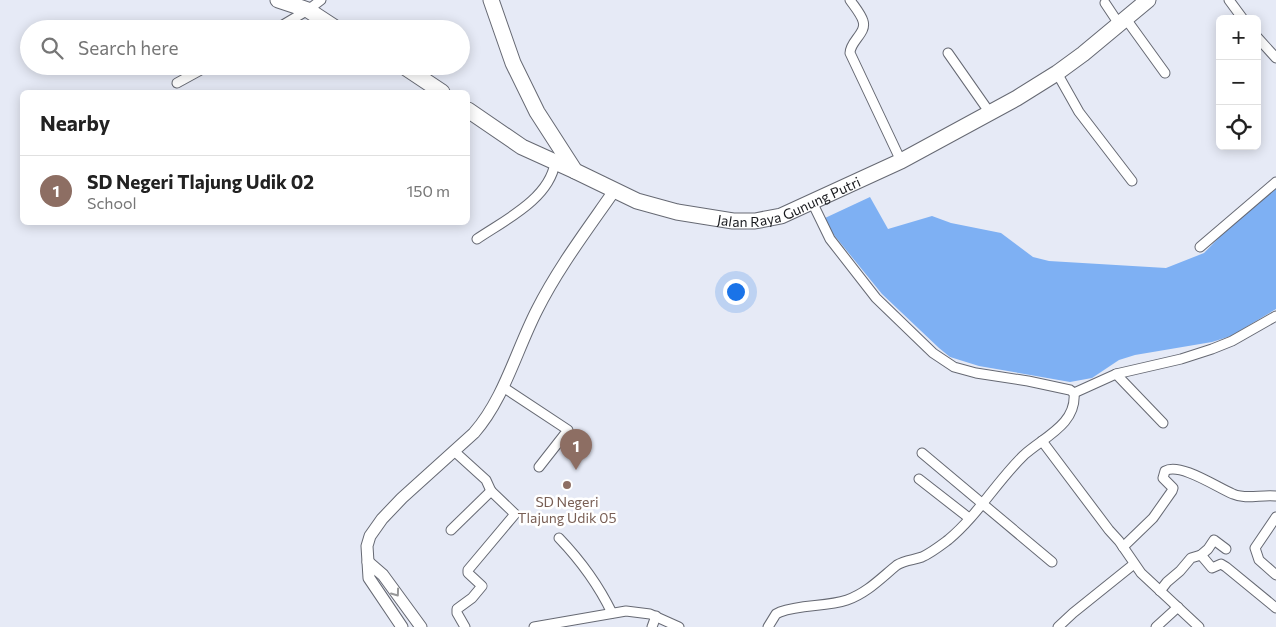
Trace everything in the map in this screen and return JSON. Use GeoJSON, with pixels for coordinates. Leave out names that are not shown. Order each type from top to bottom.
{"type":"FeatureCollection","features":[{"type":"Feature","properties":{"kind":"main road"},"geometry":{"type":"LineString","coordinates":[[278,0],[308,10],[323,20]]}},
{"type":"Feature","properties":{"kind":"main road"},"geometry":{"type":"LineString","coordinates":[[490,0],[513,63],[537,112],[575,171]]}},
{"type":"Feature","properties":{"kind":"main road","name":"Jalan Raya Gunung Putri"},"geometry":{"type":"LineString","coordinates":[[470,111],[522,147],[637,201],[677,212],[733,221],[755,221],[781,216],[902,161],[990,113],[1057,73],[1148,0]]}},
{"type":"Feature","properties":{"kind":"main road"},"geometry":{"type":"LineString","coordinates":[[416,75],[439,90]]}},
{"type":"Feature","properties":{"kind":"street"},"geometry":{"type":"LineString","coordinates":[[291,20],[321,0]]}},
{"type":"Feature","properties":{"kind":"street"},"geometry":{"type":"LineString","coordinates":[[850,0],[863,19],[864,24],[862,32],[852,44],[850,53],[902,161]]}},
{"type":"Feature","properties":{"kind":"street"},"geometry":{"type":"LineString","coordinates":[[1229,0],[1240,15]]}},
{"type":"Feature","properties":{"kind":"street"},"geometry":{"type":"LineString","coordinates":[[1106,3],[1166,73]]}},
{"type":"Feature","properties":{"kind":"street"},"geometry":{"type":"LineString","coordinates":[[1261,41],[1276,58]]}},
{"type":"Feature","properties":{"kind":"street"},"geometry":{"type":"LineString","coordinates":[[948,53],[990,113]]}},
{"type":"Feature","properties":{"kind":"street"},"geometry":{"type":"LineString","coordinates":[[1057,73],[1084,120],[1132,181]]}},
{"type":"Feature","properties":{"kind":"street"},"geometry":{"type":"LineString","coordinates":[[176,83],[191,75]]}},
{"type":"Feature","properties":{"kind":"street"},"geometry":{"type":"LineString","coordinates":[[477,239],[536,197],[550,180],[555,163]]}},
{"type":"Feature","properties":{"kind":"street"},"geometry":{"type":"LineString","coordinates":[[1200,247],[1276,182]]}},
{"type":"Feature","properties":{"kind":"street"},"geometry":{"type":"LineString","coordinates":[[402,627],[369,578],[367,546],[374,529],[402,498],[483,423],[503,386],[536,311],[614,191]]}},
{"type":"Feature","properties":{"kind":"street"},"geometry":{"type":"LineString","coordinates":[[812,202],[830,239],[876,298],[934,354],[954,367],[970,372],[1054,386],[1074,393],[1116,374],[1181,359],[1212,349],[1232,341],[1276,316]]}},
{"type":"Feature","properties":{"kind":"street"},"geometry":{"type":"LineString","coordinates":[[1116,374],[1163,423]]}},
{"type":"Feature","properties":{"kind":"street"},"geometry":{"type":"LineString","coordinates":[[503,386],[567,428],[567,432],[539,467]]}},
{"type":"Feature","properties":{"kind":"street"},"geometry":{"type":"LineString","coordinates":[[768,627],[776,614],[780,612],[848,600],[886,576],[898,565],[921,557],[937,548],[984,504],[1015,465],[1042,440],[1056,431],[1069,416],[1075,401],[1074,393]]}},
{"type":"Feature","properties":{"kind":"street"},"geometry":{"type":"LineString","coordinates":[[1042,440],[1134,564],[1199,627]]}},
{"type":"Feature","properties":{"kind":"street"},"geometry":{"type":"LineString","coordinates":[[454,451],[486,480],[491,491],[515,514],[468,570],[468,573],[482,586],[472,598],[456,610],[465,627]]}},
{"type":"Feature","properties":{"kind":"street"},"geometry":{"type":"LineString","coordinates":[[922,453],[1052,562]]}},
{"type":"Feature","properties":{"kind":"street"},"geometry":{"type":"LineString","coordinates":[[1123,547],[1153,518],[1172,491],[1173,488],[1163,478],[1165,471],[1171,468],[1177,468],[1208,481],[1237,496],[1276,496]]}},
{"type":"Feature","properties":{"kind":"street"},"geometry":{"type":"LineString","coordinates":[[919,479],[969,518]]}},
{"type":"Feature","properties":{"kind":"street"},"geometry":{"type":"LineString","coordinates":[[450,530],[491,491]]}},
{"type":"Feature","properties":{"kind":"street"},"geometry":{"type":"LineString","coordinates":[[1276,517],[1257,542],[1255,548],[1259,560],[1276,574]]}},
{"type":"Feature","properties":{"kind":"street"},"geometry":{"type":"LineString","coordinates":[[559,538],[594,579],[612,613]]}},
{"type":"Feature","properties":{"kind":"street"},"geometry":{"type":"LineString","coordinates":[[1160,591],[1191,558],[1201,555],[1214,540],[1226,549]]}},
{"type":"Feature","properties":{"kind":"street"},"geometry":{"type":"LineString","coordinates":[[1201,555],[1212,568],[1221,564],[1226,567],[1276,608]]}},
{"type":"Feature","properties":{"kind":"street"},"geometry":{"type":"LineString","coordinates":[[368,562],[383,575],[421,627]]}},
{"type":"Feature","properties":{"kind":"street"},"geometry":{"type":"LineString","coordinates":[[1058,627],[1134,564]]}},
{"type":"Feature","properties":{"kind":"street"},"geometry":{"type":"LineString","coordinates":[[1156,627],[1178,607]]}},
{"type":"Feature","properties":{"kind":"street"},"geometry":{"type":"LineString","coordinates":[[534,627],[626,611],[656,616],[679,627]]}},
{"type":"Feature","properties":{"kind":"street"},"geometry":{"type":"LineString","coordinates":[[652,627],[656,616]]}},
{"type":"Feature","properties":{"kind":"water"},"geometry":{"type":"Polygon","coordinates":[[[1276,188],[1276,309],[1231,336],[1212,342],[1135,355],[1119,360],[1092,378],[1070,382],[979,366],[950,357],[882,294],[825,224],[825,218],[870,197],[888,229],[932,216],[951,223],[1001,233],[1033,257],[1049,261],[1166,268],[1204,253],[1237,219],[1276,188]]]}},
{"type":"Feature","properties":{"kind":"place","name":"SD Negeri Tlajung Udik 02"},"geometry":{"type":"Point","coordinates":[576,470]}},
{"type":"Feature","properties":{"kind":"place","name":"SD Negeri Tlajung Udik 05"},"geometry":{"type":"Point","coordinates":[567,485]}}]}
